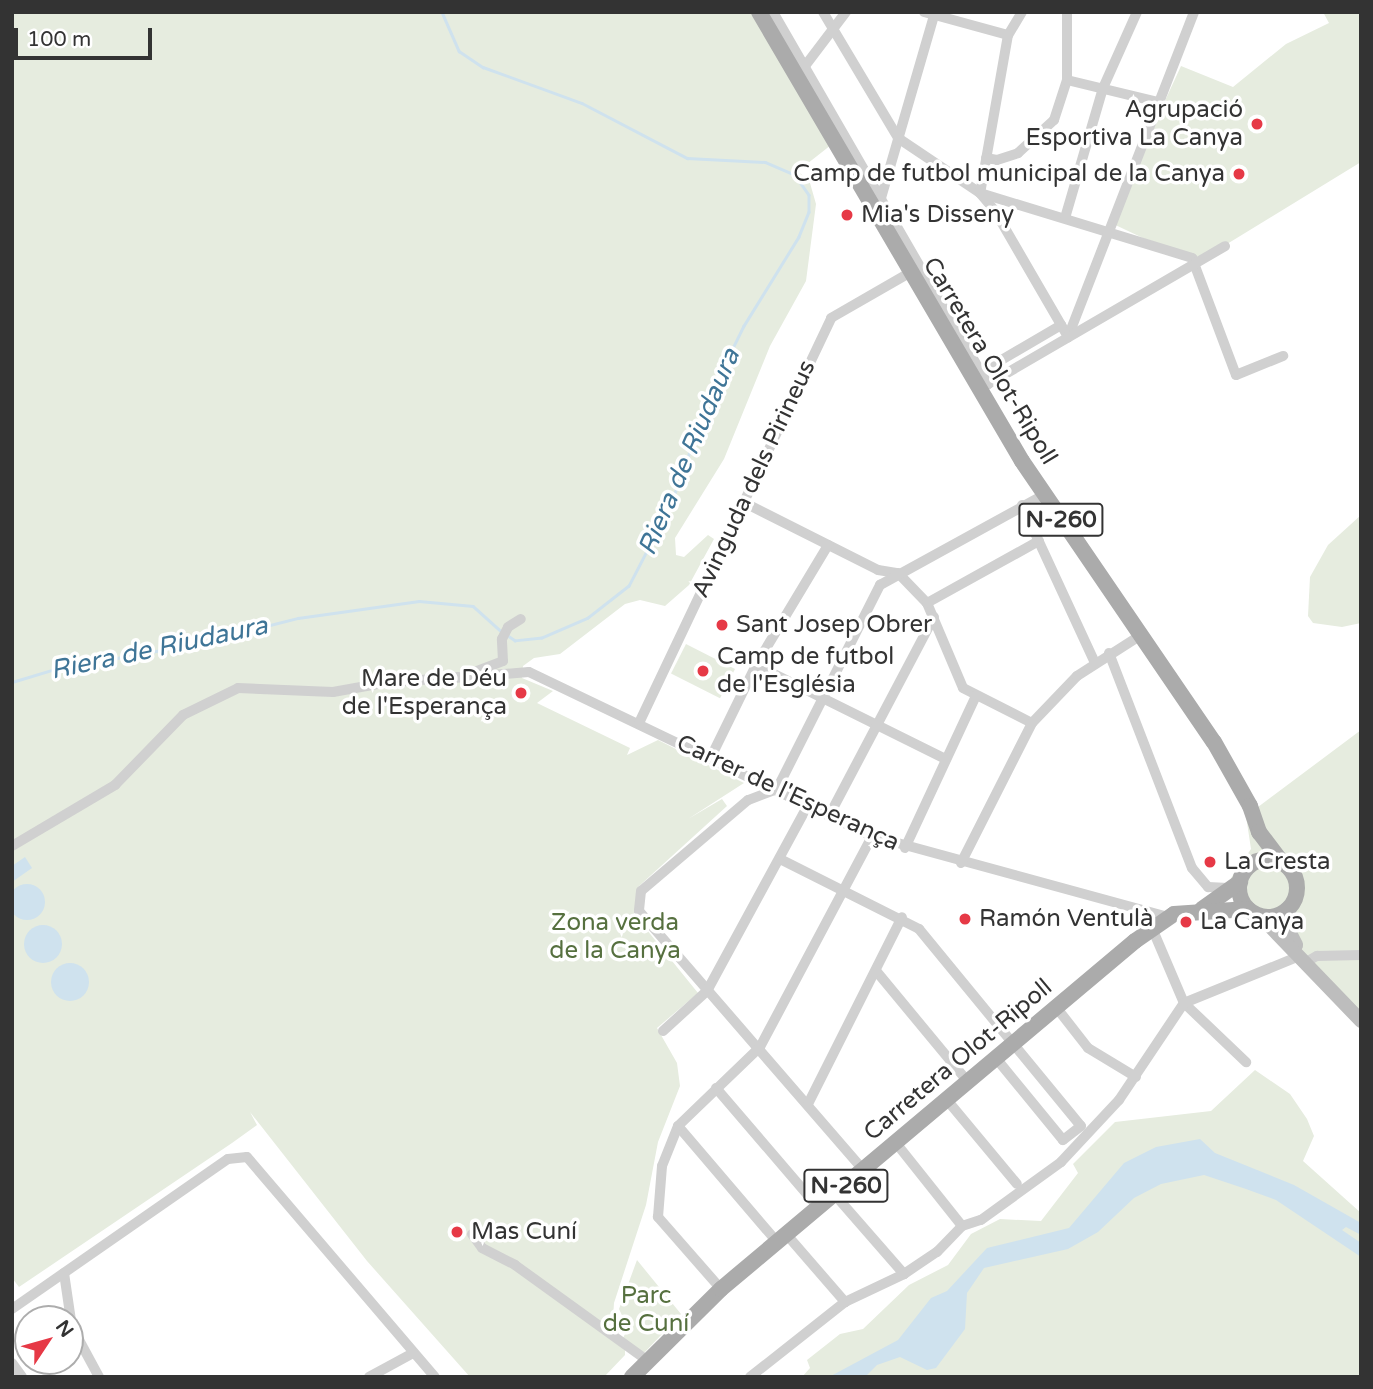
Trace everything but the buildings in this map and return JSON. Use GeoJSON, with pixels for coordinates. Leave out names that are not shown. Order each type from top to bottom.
{"type":"FeatureCollection","features":[{"type":"Feature","properties":{"kind":"main road","name":"Carretera Olot-Ripoll"},"geometry":{"type":"LineString","coordinates":[[759,12],[911,272],[984,387],[1044,495],[1225,759],[1259,832],[1282,863]]}},
{"type":"Feature","properties":{"kind":"main road","name":"N-260"},"geometry":{"type":"LineString","coordinates":[[1236,885],[1255,862],[1259,832]]}},
{"type":"Feature","properties":{"kind":"main road"},"geometry":{"type":"LineString","coordinates":[[1255,862],[1282,863]]}},
{"type":"Feature","properties":{"kind":"main road","name":"N-260"},"geometry":{"type":"LineString","coordinates":[[1254,912],[1275,916],[1288,908],[1297,887],[1291,870],[1282,863]]}},
{"type":"Feature","properties":{"kind":"main road","name":"Carretera Olot-Ripoll"},"geometry":{"type":"LineString","coordinates":[[1200,911],[1236,885]]}},
{"type":"Feature","properties":{"kind":"main road"},"geometry":{"type":"LineString","coordinates":[[1236,885],[1241,900],[1254,912]]}},
{"type":"Feature","properties":{"kind":"main road","name":"Carretera Olot-Ripoll"},"geometry":{"type":"LineString","coordinates":[[632,1377],[721,1289],[1152,928],[1169,917],[1200,911],[1254,912]]}},
{"type":"Feature","properties":{"kind":"street"},"geometry":{"type":"LineString","coordinates":[[773,12],[981,372],[984,387],[1225,246]]}},
{"type":"Feature","properties":{"kind":"street"},"geometry":{"type":"LineString","coordinates":[[823,12],[898,138],[980,193],[1106,230],[1196,263]]}},
{"type":"Feature","properties":{"kind":"street"},"geometry":{"type":"LineString","coordinates":[[804,66],[846,12]]}},
{"type":"Feature","properties":{"kind":"street"},"geometry":{"type":"LineString","coordinates":[[1022,12],[1008,35],[980,193],[1068,337]]}},
{"type":"Feature","properties":{"kind":"street"},"geometry":{"type":"LineString","coordinates":[[986,158],[997,160],[1018,153],[1049,129],[1067,80],[1067,12]]}},
{"type":"Feature","properties":{"kind":"street"},"geometry":{"type":"LineString","coordinates":[[1065,218],[1103,88],[1137,12]]}},
{"type":"Feature","properties":{"kind":"street"},"geometry":{"type":"LineString","coordinates":[[1068,337],[1106,230],[1194,12]]}},
{"type":"Feature","properties":{"kind":"street"},"geometry":{"type":"LineString","coordinates":[[881,198],[929,13],[959,17],[1008,35]]}},
{"type":"Feature","properties":{"kind":"street"},"geometry":{"type":"LineString","coordinates":[[1067,80],[1158,102]]}},
{"type":"Feature","properties":{"kind":"street"},"geometry":{"type":"LineString","coordinates":[[1196,263],[1236,375],[1283,356]]}},
{"type":"Feature","properties":{"kind":"street","name":"Avinguda dels Pirineus"},"geometry":{"type":"LineString","coordinates":[[639,723],[831,318],[911,272]]}},
{"type":"Feature","properties":{"kind":"street"},"geometry":{"type":"LineString","coordinates":[[981,372],[1061,325]]}},
{"type":"Feature","properties":{"kind":"street"},"geometry":{"type":"LineString","coordinates":[[863,1170],[760,1047],[648,925],[639,911],[641,891],[748,800],[777,789],[819,698],[880,585],[1044,495]]}},
{"type":"Feature","properties":{"kind":"street"},"geometry":{"type":"LineString","coordinates":[[743,502],[878,570],[898,573],[927,603],[963,688],[1032,723]]}},
{"type":"Feature","properties":{"kind":"street"},"geometry":{"type":"LineString","coordinates":[[1022,505],[1095,663]]}},
{"type":"Feature","properties":{"kind":"street"},"geometry":{"type":"LineString","coordinates":[[927,603],[1039,541]]}},
{"type":"Feature","properties":{"kind":"street"},"geometry":{"type":"LineString","coordinates":[[711,757],[756,665],[828,545]]}},
{"type":"Feature","properties":{"kind":"street"},"geometry":{"type":"LineString","coordinates":[[829,816],[934,617]]}},
{"type":"Feature","properties":{"kind":"street"},"geometry":{"type":"LineString","coordinates":[[12,846],[115,785],[183,715],[238,688],[333,692],[383,682],[454,678],[503,662],[502,639],[508,627],[521,619]]}},
{"type":"Feature","properties":{"kind":"street"},"geometry":{"type":"LineString","coordinates":[[961,863],[1032,723],[1095,663],[1141,635]]}},
{"type":"Feature","properties":{"kind":"street"},"geometry":{"type":"LineString","coordinates":[[1109,653],[1192,868],[1208,887],[1236,885]]}},
{"type":"Feature","properties":{"kind":"street"},"geometry":{"type":"LineString","coordinates":[[756,665],[945,760]]}},
{"type":"Feature","properties":{"kind":"street","name":"Carrer de l'Esperança"},"geometry":{"type":"LineString","coordinates":[[454,678],[529,672],[872,836],[905,848],[1169,917]]}},
{"type":"Feature","properties":{"kind":"street"},"geometry":{"type":"LineString","coordinates":[[905,848],[976,696]]}},
{"type":"Feature","properties":{"kind":"street"},"geometry":{"type":"LineString","coordinates":[[663,1031],[707,990],[807,807]]}},
{"type":"Feature","properties":{"kind":"street"},"geometry":{"type":"LineString","coordinates":[[721,1289],[658,1217],[662,1166],[678,1126],[760,1047],[872,836]]}},
{"type":"Feature","properties":{"kind":"street"},"geometry":{"type":"LineString","coordinates":[[780,859],[902,918],[919,929],[1081,1126],[1092,1134]]}},
{"type":"Feature","properties":{"kind":"street"},"geometry":{"type":"LineString","coordinates":[[1288,908],[1288,929],[1303,959]]}},
{"type":"Feature","properties":{"kind":"street"},"geometry":{"type":"LineString","coordinates":[[1254,912],[1361,1021]]}},
{"type":"Feature","properties":{"kind":"street"},"geometry":{"type":"LineString","coordinates":[[808,1104],[902,918]]}},
{"type":"Feature","properties":{"kind":"street"},"geometry":{"type":"LineString","coordinates":[[1152,928],[1184,1003],[1247,1062]]}},
{"type":"Feature","properties":{"kind":"street"},"geometry":{"type":"LineString","coordinates":[[750,1377],[845,1302],[904,1274],[937,1252],[962,1226],[981,1220],[1009,1202],[1092,1134],[1136,1077],[1184,1003],[1303,959],[1361,955]]}},
{"type":"Feature","properties":{"kind":"street"},"geometry":{"type":"LineString","coordinates":[[877,972],[968,1082]]}},
{"type":"Feature","properties":{"kind":"street"},"geometry":{"type":"LineString","coordinates":[[1056,1007],[1088,1048],[1136,1077]]}},
{"type":"Feature","properties":{"kind":"street"},"geometry":{"type":"LineString","coordinates":[[996,1058],[1063,1140],[1081,1126]]}},
{"type":"Feature","properties":{"kind":"street"},"geometry":{"type":"LineString","coordinates":[[716,1088],[819,1208]]}},
{"type":"Feature","properties":{"kind":"street"},"geometry":{"type":"LineString","coordinates":[[947,1100],[1017,1184]]}},
{"type":"Feature","properties":{"kind":"street"},"geometry":{"type":"LineString","coordinates":[[678,1126],[782,1239],[845,1302]]}},
{"type":"Feature","properties":{"kind":"street"},"geometry":{"type":"LineString","coordinates":[[896,1143],[962,1226]]}},
{"type":"Feature","properties":{"kind":"street"},"geometry":{"type":"LineString","coordinates":[[12,1309],[228,1159],[247,1157],[435,1377]]}},
{"type":"Feature","properties":{"kind":"street"},"geometry":{"type":"LineString","coordinates":[[835,1195],[904,1274]]}},
{"type":"Feature","properties":{"kind":"street"},"geometry":{"type":"LineString","coordinates":[[472,1234],[482,1248],[515,1265],[648,1361]]}},
{"type":"Feature","properties":{"kind":"street"},"geometry":{"type":"LineString","coordinates":[[64,1273],[72,1327],[99,1377]]}},
{"type":"Feature","properties":{"kind":"street"},"geometry":{"type":"LineString","coordinates":[[369,1377],[413,1353]]}},
{"type":"Feature","properties":{"kind":"street"},"geometry":{"type":"LineString","coordinates":[[12,1363],[22,1377]]}},
{"type":"Feature","properties":{"kind":"green space","name":"Zona verda de la Canya"},"geometry":{"type":"Polygon","coordinates":[[[12,12],[769,12],[831,145],[798,171],[810,183],[816,204],[806,281],[770,346],[724,459],[675,538],[676,555],[684,557],[708,535],[714,539],[689,585],[665,606],[640,600],[625,604],[560,654],[534,658],[523,666],[522,678],[553,691],[537,703],[630,748],[627,755],[658,740],[744,783],[688,819],[722,799],[727,806],[638,887],[634,914],[698,993],[657,1028],[677,1063],[680,1086],[658,1142],[646,1205],[614,1303],[613,1318],[620,1329],[616,1340],[625,1349],[625,1355],[604,1377],[470,1377],[367,1261],[250,1112],[257,1125],[232,1143],[19,1287],[12,1278],[12,12]]]}},
{"type":"Feature","properties":{"kind":"green space","name":"Agrupació Esportiva La Canya"},"geometry":{"type":"Polygon","coordinates":[[[1323,12],[1361,12],[1361,162],[1196,263],[1109,222],[1181,66],[1233,87],[1286,44],[1329,23],[1323,12]]]}},
{"type":"Feature","properties":{"kind":"green space"},"geometry":{"type":"Polygon","coordinates":[[[1361,515],[1361,623],[1342,627],[1313,623],[1308,616],[1310,577],[1328,545],[1361,515]]]}},
{"type":"Feature","properties":{"kind":"green space","name":"Camp de futbol de l'Església"},"geometry":{"type":"Polygon","coordinates":[[[686,644],[735,669],[720,698],[671,673],[686,644]]]}},
{"type":"Feature","properties":{"kind":"green space"},"geometry":{"type":"Polygon","coordinates":[[[1361,730],[1361,1027],[1264,926],[1234,903],[1231,878],[1251,849],[1246,816],[1361,730]]]}},
{"type":"Feature","properties":{"kind":"green space"},"geometry":{"type":"Polygon","coordinates":[[[1255,1070],[1290,1094],[1307,1119],[1314,1136],[1303,1161],[1361,1213],[1361,1377],[802,1377],[810,1368],[807,1360],[840,1334],[863,1329],[909,1285],[948,1265],[971,1234],[1000,1219],[1041,1221],[1078,1173],[1073,1164],[1115,1122],[1211,1111],[1255,1070]]]}},
{"type":"Feature","properties":{"kind":"green space","name":"Parc de Cuní"},"geometry":{"type":"Polygon","coordinates":[[[637,1260],[681,1314],[645,1352],[638,1353],[623,1338],[628,1328],[619,1309],[637,1260]]]}},
{"type":"Feature","properties":{"kind":"water"},"geometry":{"type":"Polygon","coordinates":[[[25,857],[32,868],[12,882],[12,866],[25,857]]]}},
{"type":"Feature","properties":{"kind":"water"},"geometry":{"type":"Polygon","coordinates":[[[27,884],[40,889],[45,902],[40,915],[27,920],[14,915],[9,902],[14,889],[27,884]]]}},
{"type":"Feature","properties":{"kind":"water"},"geometry":{"type":"Polygon","coordinates":[[[43,925],[56,931],[62,944],[56,957],[43,963],[30,957],[24,944],[30,931],[43,925]]]}},
{"type":"Feature","properties":{"kind":"water"},"geometry":{"type":"Polygon","coordinates":[[[70,963],[83,969],[89,982],[83,995],[70,1001],[57,995],[51,982],[57,969],[70,963]]]}},
{"type":"Feature","properties":{"kind":"water"},"geometry":{"type":"Polygon","coordinates":[[[1200,1139],[1215,1153],[1294,1185],[1361,1223],[1361,1235],[1346,1227],[1342,1230],[1361,1243],[1361,1257],[1276,1200],[1246,1189],[1204,1175],[1161,1184],[1134,1198],[1098,1232],[1068,1249],[984,1268],[967,1293],[965,1329],[936,1368],[927,1370],[900,1357],[877,1365],[865,1377],[829,1377],[898,1340],[931,1298],[947,1291],[987,1248],[1069,1228],[1124,1163],[1156,1147],[1200,1139]]]}},
{"type":"Feature","properties":{"kind":"waterway","name":"Riera de Riudaura"},"geometry":{"type":"LineString","coordinates":[[442,12],[459,51],[483,67],[582,103],[687,158],[765,162],[795,175],[809,195],[809,212],[799,237],[744,326],[712,391],[670,507],[629,586],[588,618],[542,638],[515,641],[506,635]]}},
{"type":"Feature","properties":{"kind":"waterway","name":"Riera de Riudaura"},"geometry":{"type":"LineString","coordinates":[[12,682],[55,669],[195,644],[298,618],[419,601],[473,606],[501,631]]}},
{"type":"Feature","properties":{"kind":"place","name":"Agrupació Esportiva La Canya"},"geometry":{"type":"Point","coordinates":[1257,124]}},
{"type":"Feature","properties":{"kind":"place","name":"Camp de futbol municipal de la Canya"},"geometry":{"type":"Point","coordinates":[1239,174]}},
{"type":"Feature","properties":{"kind":"place","name":"Mia's Disseny"},"geometry":{"type":"Point","coordinates":[847,215]}},
{"type":"Feature","properties":{"kind":"place","name":"Sant Josep Obrer"},"geometry":{"type":"Point","coordinates":[722,625]}},
{"type":"Feature","properties":{"kind":"place","name":"Camp de futbol de l'Església"},"geometry":{"type":"Point","coordinates":[703,671]}},
{"type":"Feature","properties":{"kind":"place","name":"Mare de Déu de l'Esperança"},"geometry":{"type":"Point","coordinates":[521,693]}},
{"type":"Feature","properties":{"kind":"place","name":"La Cresta"},"geometry":{"type":"Point","coordinates":[1210,862]}},
{"type":"Feature","properties":{"kind":"place","name":"Ramón Ventulà"},"geometry":{"type":"Point","coordinates":[965,919]}},
{"type":"Feature","properties":{"kind":"place","name":"La Canya"},"geometry":{"type":"Point","coordinates":[1186,922]}},
{"type":"Feature","properties":{"kind":"place","name":"Mas Cuní"},"geometry":{"type":"Point","coordinates":[457,1232]}}]}
